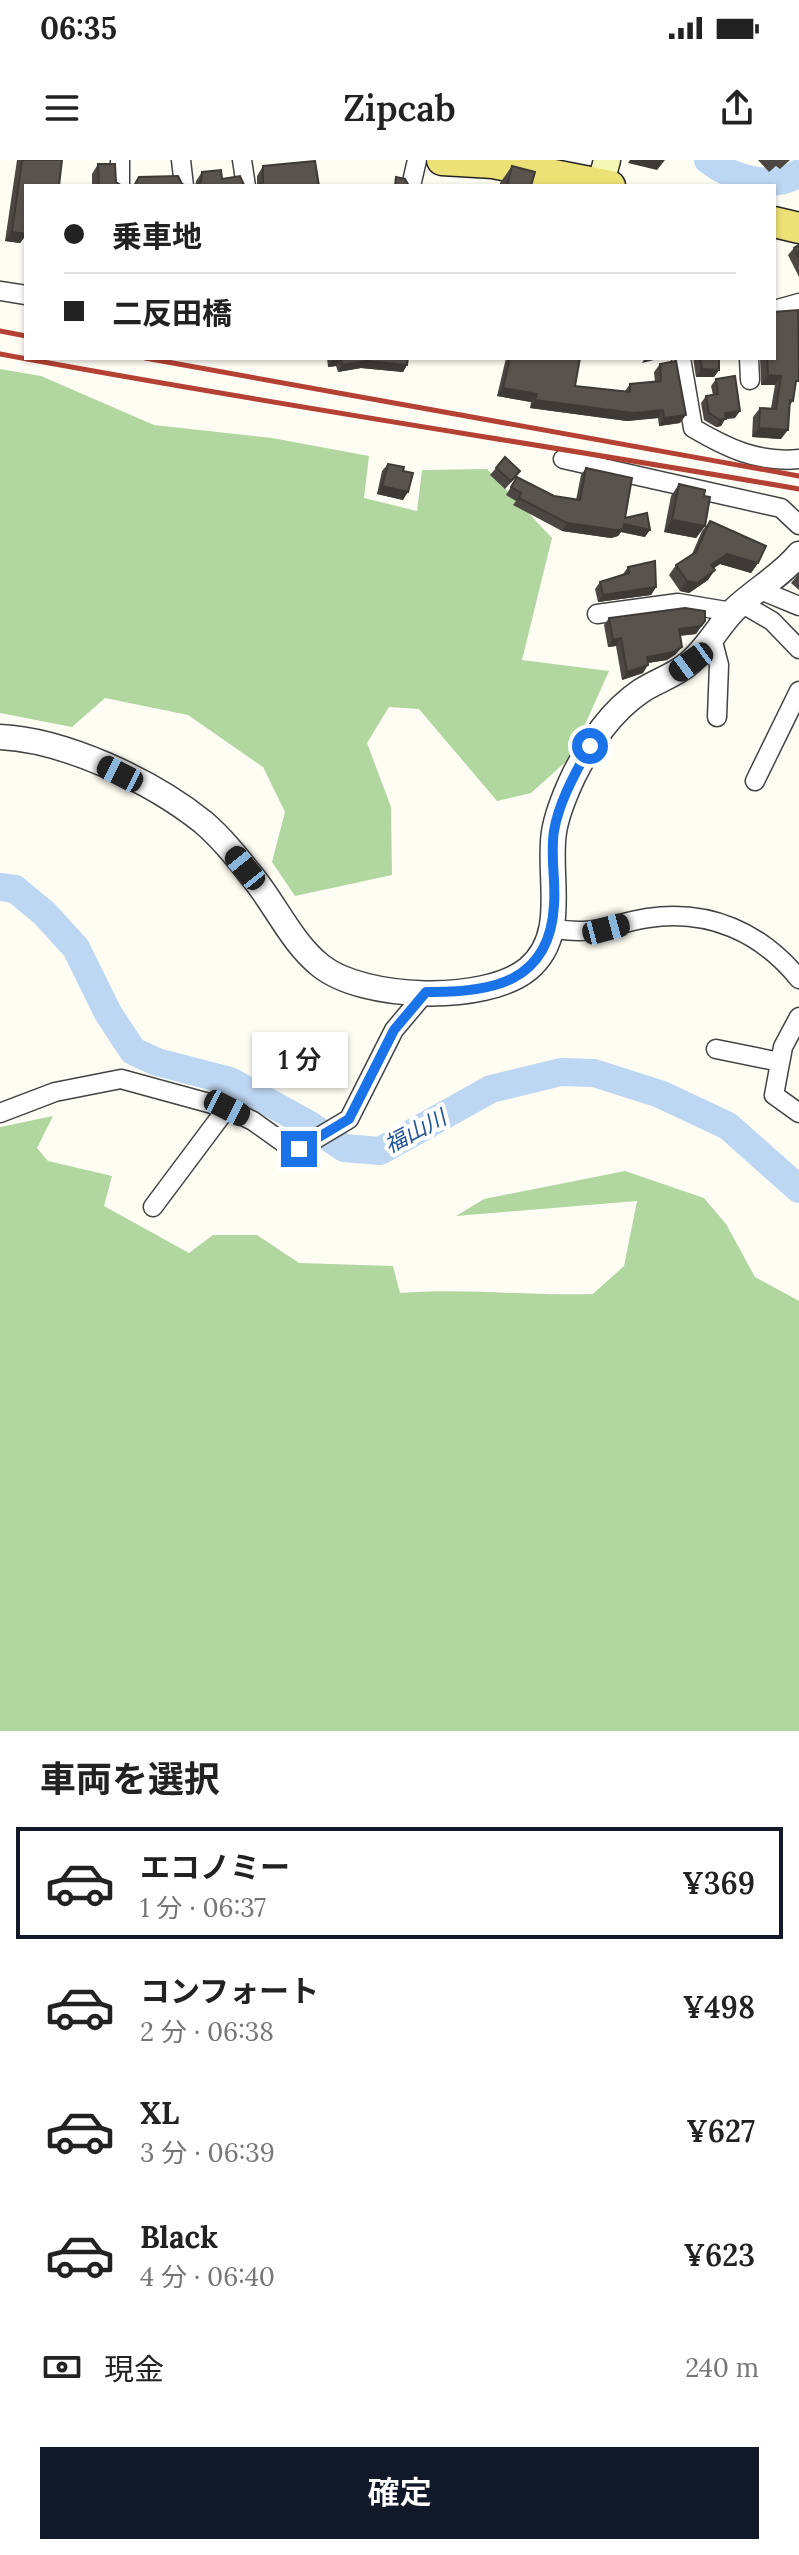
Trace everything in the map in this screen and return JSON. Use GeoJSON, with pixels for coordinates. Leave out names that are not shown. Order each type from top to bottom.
{"type":"FeatureCollection","features":[{"type":"Feature","properties":{"kind":"main road"},"geometry":{"type":"LineString","coordinates":[[442,160],[493,163],[604,180]]}},
{"type":"Feature","properties":{"kind":"street"},"geometry":{"type":"LineString","coordinates":[[120,160],[120,184]]}},
{"type":"Feature","properties":{"kind":"street"},"geometry":{"type":"LineString","coordinates":[[181,160],[184,184]]}},
{"type":"Feature","properties":{"kind":"street"},"geometry":{"type":"LineString","coordinates":[[242,160],[246,184]]}},
{"type":"Feature","properties":{"kind":"street"},"geometry":{"type":"LineString","coordinates":[[411,184],[417,160]]}},
{"type":"Feature","properties":{"kind":"street"},"geometry":{"type":"LineString","coordinates":[[0,291],[24,295]]}},
{"type":"Feature","properties":{"kind":"street"},"geometry":{"type":"LineString","coordinates":[[776,309],[799,303]]}},
{"type":"Feature","properties":{"kind":"street"},"geometry":{"type":"LineString","coordinates":[[681,360],[693,428],[732,450],[761,458],[799,459]]}},
{"type":"Feature","properties":{"kind":"street"},"geometry":{"type":"LineString","coordinates":[[749,360],[750,380]]}},
{"type":"Feature","properties":{"kind":"street"},"geometry":{"type":"LineString","coordinates":[[563,459],[781,508],[799,525]]}},
{"type":"Feature","properties":{"kind":"street"},"geometry":{"type":"LineString","coordinates":[[0,737],[29,738],[73,750],[182,807],[229,848],[306,952],[337,978],[363,985],[426,992],[462,993],[504,984],[530,968],[552,928],[554,832],[573,777],[590,746],[620,708],[642,690],[691,662],[744,602],[799,554]]}},
{"type":"Feature","properties":{"kind":"street"},"geometry":{"type":"LineString","coordinates":[[744,602],[772,621],[799,649]]}},
{"type":"Feature","properties":{"kind":"street"},"geometry":{"type":"LineString","coordinates":[[597,614],[678,603],[744,602],[799,606]]}},
{"type":"Feature","properties":{"kind":"street"},"geometry":{"type":"LineString","coordinates":[[772,621],[799,628]]}},
{"type":"Feature","properties":{"kind":"street"},"geometry":{"type":"LineString","coordinates":[[712,638],[719,665],[717,717]]}},
{"type":"Feature","properties":{"kind":"street"},"geometry":{"type":"LineString","coordinates":[[755,781],[799,691]]}},
{"type":"Feature","properties":{"kind":"street"},"geometry":{"type":"LineString","coordinates":[[552,928],[580,934],[646,918],[700,917],[728,924],[755,938],[797,973]]}},
{"type":"Feature","properties":{"kind":"street"},"geometry":{"type":"LineString","coordinates":[[0,1113],[55,1092],[121,1079],[227,1108],[288,1146],[299,1149],[349,1119],[394,1030],[426,992]]}},
{"type":"Feature","properties":{"kind":"street"},"geometry":{"type":"LineString","coordinates":[[799,1017],[780,1062],[774,1095],[799,1113]]}},
{"type":"Feature","properties":{"kind":"street"},"geometry":{"type":"LineString","coordinates":[[716,1049],[780,1062]]}},
{"type":"Feature","properties":{"kind":"street"},"geometry":{"type":"LineString","coordinates":[[153,1207],[227,1108]]}},
{"type":"Feature","properties":{"kind":"green space"},"geometry":{"type":"Polygon","coordinates":[[[0,369],[41,376],[154,425],[272,438],[369,456],[364,498],[417,511],[422,470],[487,469],[552,538],[522,660],[609,671],[570,758],[531,793],[497,801],[419,709],[389,707],[367,743],[391,807],[392,875],[295,896],[272,862],[285,812],[263,767],[188,715],[105,698],[72,727],[0,713],[0,369]]]}},
{"type":"Feature","properties":{"kind":"green space"},"geometry":{"type":"Polygon","coordinates":[[[53,1116],[37,1148],[48,1161],[112,1176],[104,1206],[189,1253],[213,1235],[257,1235],[299,1263],[393,1266],[400,1293],[593,1294],[624,1266],[637,1201],[456,1216],[484,1199],[625,1171],[704,1198],[726,1224],[755,1277],[799,1301],[799,1731],[0,1731],[0,1127],[53,1116]]]}},
{"type":"Feature","properties":{"kind":"building"},"geometry":{"type":"Polygon","coordinates":[[[22,160],[62,160],[59,184],[24,184],[24,234],[12,232],[22,160]]]}},
{"type":"Feature","properties":{"kind":"building"},"geometry":{"type":"Polygon","coordinates":[[[315,161],[319,184],[260,184],[263,182],[263,166],[315,161]]]}},
{"type":"Feature","properties":{"kind":"building"},"geometry":{"type":"Polygon","coordinates":[[[98,164],[115,164],[116,182],[119,184],[99,184],[98,164]]]}},
{"type":"Feature","properties":{"kind":"building"},"geometry":{"type":"Polygon","coordinates":[[[512,166],[535,172],[532,184],[508,184],[512,166]]]}},
{"type":"Feature","properties":{"kind":"building"},"geometry":{"type":"Polygon","coordinates":[[[221,170],[222,179],[240,176],[244,184],[198,184],[202,172],[221,170]]]}},
{"type":"Feature","properties":{"kind":"building"},"geometry":{"type":"Polygon","coordinates":[[[178,176],[182,184],[135,184],[139,177],[178,176]]]}},
{"type":"Feature","properties":{"kind":"building"},"geometry":{"type":"Polygon","coordinates":[[[396,177],[405,179],[408,184],[395,184],[396,177]]]}},
{"type":"Feature","properties":{"kind":"building"},"geometry":{"type":"Polygon","coordinates":[[[798,310],[799,381],[796,381],[793,401],[790,400],[788,430],[759,428],[760,408],[776,409],[781,376],[768,375],[767,360],[776,360],[776,312],[798,310]]]}},
{"type":"Feature","properties":{"kind":"building"},"geometry":{"type":"Polygon","coordinates":[[[341,360],[408,360],[407,365],[366,361],[342,365],[341,360]]]}},
{"type":"Feature","properties":{"kind":"building"},"geometry":{"type":"Polygon","coordinates":[[[510,360],[580,360],[575,386],[630,392],[630,384],[661,381],[660,364],[676,361],[686,415],[664,418],[663,410],[633,413],[535,400],[537,394],[503,388],[510,360]]]}},
{"type":"Feature","properties":{"kind":"building"},"geometry":{"type":"Polygon","coordinates":[[[700,360],[719,360],[719,370],[702,369],[700,360]]]}},
{"type":"Feature","properties":{"kind":"building"},"geometry":{"type":"Polygon","coordinates":[[[735,376],[740,411],[725,413],[726,419],[720,420],[709,413],[706,396],[718,394],[716,379],[735,376]]]}},
{"type":"Feature","properties":{"kind":"building"},"geometry":{"type":"Polygon","coordinates":[[[505,457],[520,471],[511,481],[496,468],[505,457]]]}},
{"type":"Feature","properties":{"kind":"building"},"geometry":{"type":"Polygon","coordinates":[[[388,464],[404,467],[403,471],[413,473],[408,492],[382,486],[388,464]]]}},
{"type":"Feature","properties":{"kind":"building"},"geometry":{"type":"Polygon","coordinates":[[[586,468],[632,478],[625,518],[647,513],[650,530],[624,524],[623,529],[616,530],[567,523],[519,498],[521,493],[511,487],[517,477],[554,496],[580,500],[586,468]]]}},
{"type":"Feature","properties":{"kind":"building"},"geometry":{"type":"Polygon","coordinates":[[[679,484],[705,490],[704,496],[710,497],[705,526],[672,520],[679,484]]]}},
{"type":"Feature","properties":{"kind":"building"},"geometry":{"type":"Polygon","coordinates":[[[710,521],[766,546],[758,563],[727,554],[711,565],[715,570],[697,583],[687,581],[676,565],[696,552],[710,521]]]}},
{"type":"Feature","properties":{"kind":"building"},"geometry":{"type":"Polygon","coordinates":[[[655,561],[656,587],[603,595],[600,582],[629,573],[628,567],[655,561]]]}},
{"type":"Feature","properties":{"kind":"building"},"geometry":{"type":"Polygon","coordinates":[[[685,608],[705,611],[705,621],[701,626],[679,629],[682,647],[647,657],[648,665],[627,672],[621,638],[613,640],[609,618],[685,608]]]}},
{"type":"Feature","properties":{"kind":"waterway"},"geometry":{"type":"LineString","coordinates":[[708,160],[740,177],[765,182],[799,173]]}},
{"type":"Feature","properties":{"kind":"waterway","name":"福山川"},"geometry":{"type":"LineString","coordinates":[[0,887],[15,889],[44,913],[76,948],[108,1013],[133,1051],[157,1062],[230,1081],[310,1125],[344,1148],[380,1151],[491,1089],[561,1072],[594,1073],[660,1094],[728,1126],[799,1189]]}},
{"type":"Feature","properties":{"kind":"railway"},"geometry":{"type":"LineString","coordinates":[[0,331],[24,336]]}},
{"type":"Feature","properties":{"kind":"railway"},"geometry":{"type":"LineString","coordinates":[[0,354],[24,358]]}},
{"type":"Feature","properties":{"kind":"railway"},"geometry":{"type":"LineString","coordinates":[[33,360],[799,489]]}},
{"type":"Feature","properties":{"kind":"railway"},"geometry":{"type":"LineString","coordinates":[[156,360],[799,476]]}},
{"type":"Feature","properties":{"kind":"route"},"geometry":{"type":"LineString","coordinates":[[299,1149],[349,1119],[394,1030],[426,992],[482,990],[504,984],[530,968],[552,928],[555,901],[553,850],[557,818],[573,777],[590,746]]}}]}
